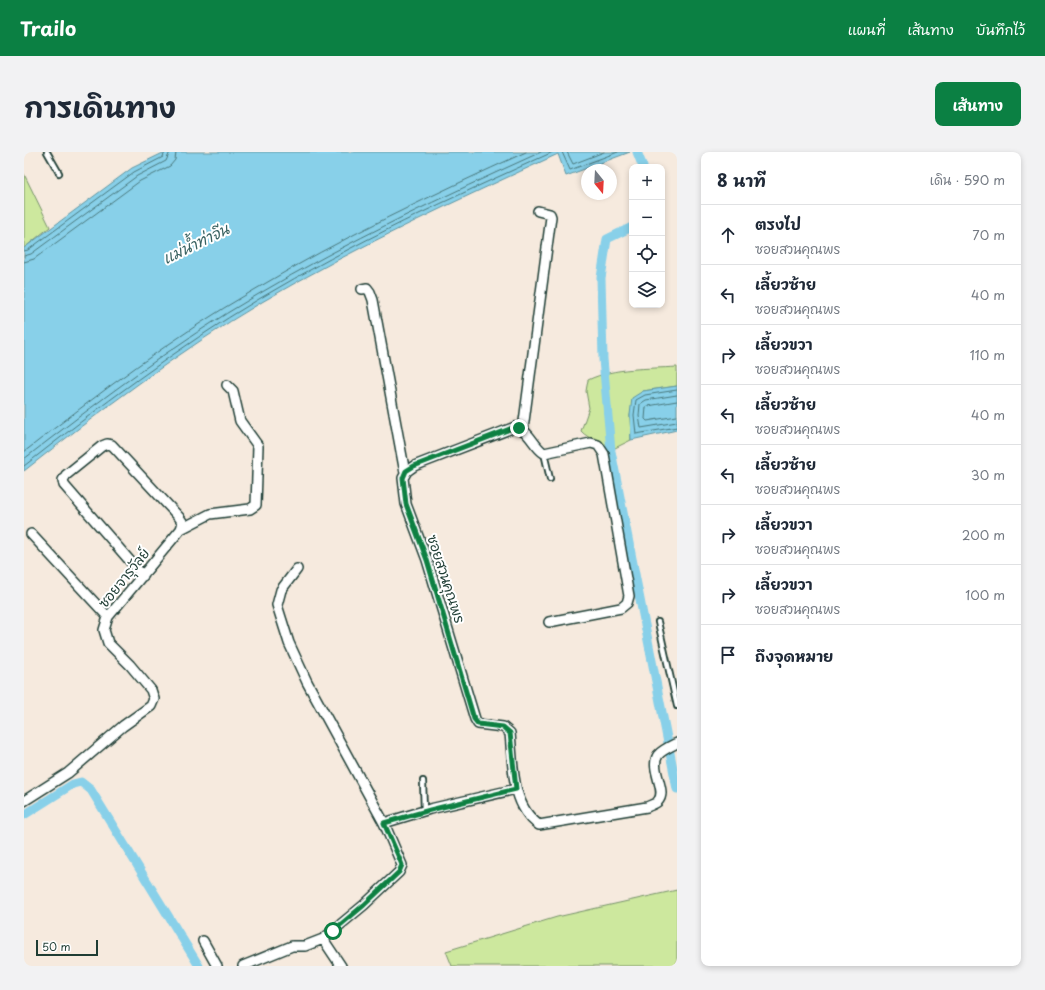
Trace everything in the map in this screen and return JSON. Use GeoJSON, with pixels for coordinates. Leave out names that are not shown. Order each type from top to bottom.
{"type":"FeatureCollection","features":[{"type":"Feature","properties":{"kind":"street"},"geometry":{"type":"LineString","coordinates":[[523,429],[551,217],[550,214],[546,212],[538,211]]}},
{"type":"Feature","properties":{"kind":"street","name":"ซอยสวนคุณพร"},"geometry":{"type":"LineString","coordinates":[[362,289],[367,288],[373,300],[405,473],[403,478],[406,504],[427,560],[474,719],[478,724],[503,727],[510,733],[516,789],[527,812],[540,825],[647,807],[658,802],[662,795],[655,768],[656,760],[659,754],[677,743]]}},
{"type":"Feature","properties":{"kind":"street","name":"ซอยจารุวัลย์"},"geometry":{"type":"LineString","coordinates":[[24,801],[68,773],[123,726],[151,706],[154,699],[151,690],[130,665],[108,643],[104,630],[108,617],[181,529],[210,514],[250,509],[256,505],[258,446],[240,420],[233,391],[227,385]]}},
{"type":"Feature","properties":{"kind":"street"},"geometry":{"type":"LineString","coordinates":[[405,473],[414,466],[515,427],[523,429],[538,450],[544,453],[591,443],[598,445],[604,454],[628,596],[627,603],[621,608],[549,622]]}},
{"type":"Feature","properties":{"kind":"street"},"geometry":{"type":"LineString","coordinates":[[143,576],[64,485],[63,480],[66,475],[102,446],[107,444],[112,446],[180,517],[183,523],[181,529]]}},
{"type":"Feature","properties":{"kind":"street"},"geometry":{"type":"LineString","coordinates":[[31,534],[108,617]]}},
{"type":"Feature","properties":{"kind":"street"},"geometry":{"type":"LineString","coordinates":[[243,966],[292,946],[305,946],[323,939],[364,905],[399,872],[402,865],[384,823],[307,682],[289,643],[281,621],[277,604],[281,590],[297,569]]}},
{"type":"Feature","properties":{"kind":"street"},"geometry":{"type":"LineString","coordinates":[[384,823],[424,811],[516,789]]}},
{"type":"Feature","properties":{"kind":"street"},"geometry":{"type":"LineString","coordinates":[[323,939],[341,966]]}},
{"type":"Feature","properties":{"kind":"street"},"geometry":{"type":"LineString","coordinates":[[204,941],[218,966]]}},
{"type":"Feature","properties":{"kind":"lane"},"geometry":{"type":"LineString","coordinates":[[47,152],[59,173]]}},
{"type":"Feature","properties":{"kind":"lane"},"geometry":{"type":"LineString","coordinates":[[544,453],[550,479]]}},
{"type":"Feature","properties":{"kind":"lane"},"geometry":{"type":"LineString","coordinates":[[658,622],[677,706]]}},
{"type":"Feature","properties":{"kind":"lane"},"geometry":{"type":"LineString","coordinates":[[423,781],[424,811]]}},
{"type":"Feature","properties":{"kind":"green space"},"geometry":{"type":"Polygon","coordinates":[[[24,174],[50,227],[24,248],[24,174]]]}},
{"type":"Feature","properties":{"kind":"green space"},"geometry":{"type":"Polygon","coordinates":[[[677,367],[677,386],[643,391],[630,415],[631,440],[615,448],[592,439],[581,431],[589,408],[586,391],[588,380],[620,371],[677,367]]]}},
{"type":"Feature","properties":{"kind":"green space"},"geometry":{"type":"Polygon","coordinates":[[[677,890],[677,966],[452,966],[446,951],[557,917],[677,890]]]}},
{"type":"Feature","properties":{"kind":"water","name":"แม่น้ำท่าจีน"},"geometry":{"type":"Polygon","coordinates":[[[165,152],[630,152],[598,164],[581,164],[581,170],[566,176],[558,154],[445,206],[334,262],[262,302],[200,341],[81,426],[24,471],[24,248],[132,168],[165,152]]]}},
{"type":"Feature","properties":{"kind":"water"},"geometry":{"type":"Polygon","coordinates":[[[677,386],[677,430],[631,440],[630,415],[632,398],[643,391],[677,386]]]}},
{"type":"Feature","properties":{"kind":"waterway"},"geometry":{"type":"LineString","coordinates":[[637,152],[642,164]]}},
{"type":"Feature","properties":{"kind":"waterway"},"geometry":{"type":"LineString","coordinates":[[629,228],[607,239],[601,278],[603,359],[611,451],[677,789]]}},
{"type":"Feature","properties":{"kind":"waterway"},"geometry":{"type":"LineString","coordinates":[[24,815],[73,784],[81,782],[91,790],[199,966]]}},
{"type":"Feature","properties":{"kind":"route"},"geometry":{"type":"LineString","coordinates":[[333,931],[364,905],[399,872],[402,865],[384,823],[516,789],[510,733],[503,727],[483,726],[478,724],[474,719],[423,546],[406,504],[403,490],[403,478],[406,471],[414,466],[515,427],[519,428]]}}]}
